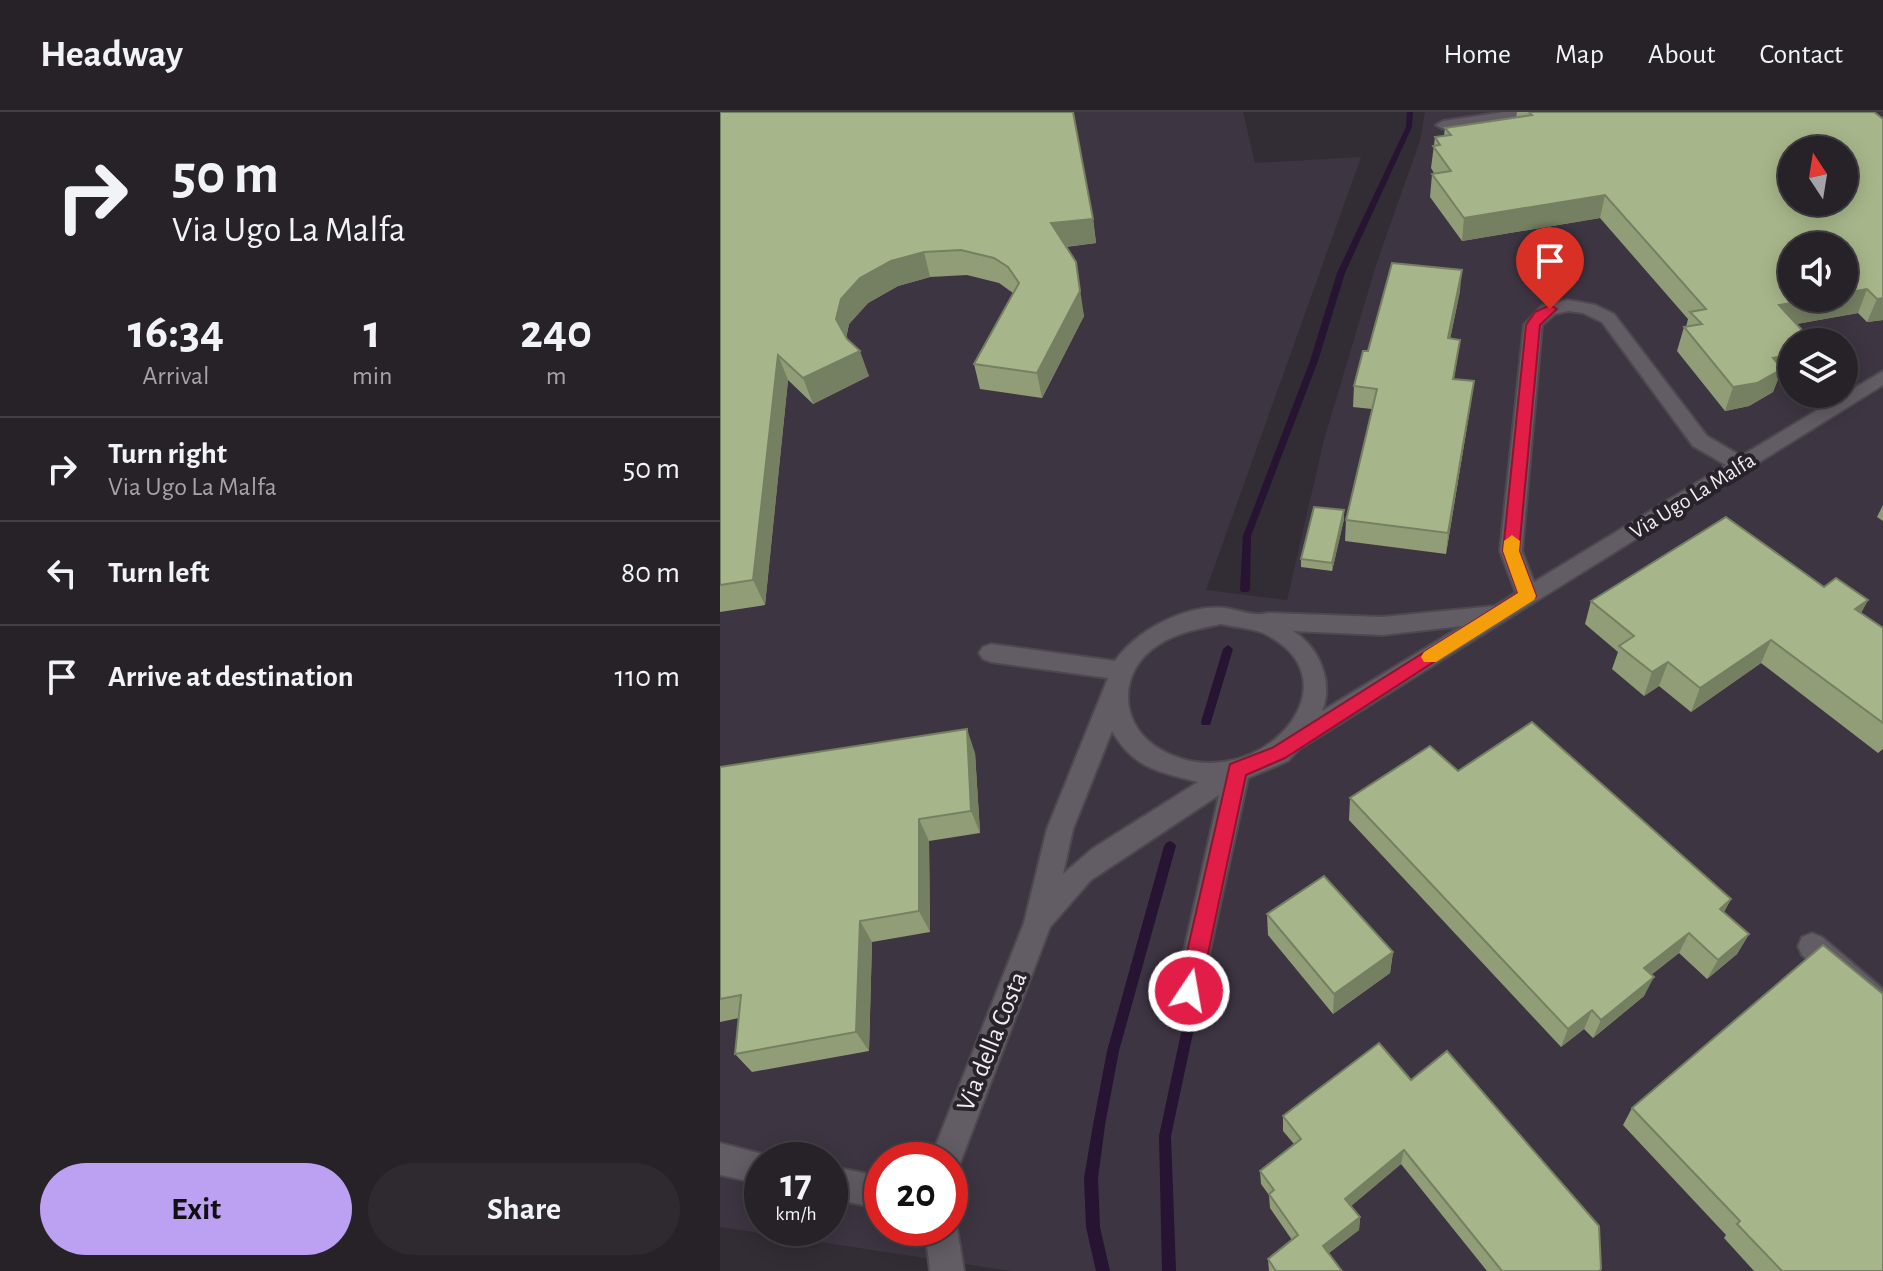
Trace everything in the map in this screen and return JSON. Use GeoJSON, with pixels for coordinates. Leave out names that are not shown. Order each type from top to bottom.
{"type":"FeatureCollection","features":[{"type":"Feature","properties":{"kind":"street"},"geometry":{"type":"LineString","coordinates":[[1443,125],[1535,112]]}},
{"type":"Feature","properties":{"kind":"street"},"geometry":{"type":"LineString","coordinates":[[1528,596],[1511,551],[1533,325],[1545,312],[1563,306],[1579,306],[1608,318],[1700,441],[1741,465]]}},
{"type":"Feature","properties":{"kind":"street","name":"Via Ugo La Malfa"},"geometry":{"type":"LineString","coordinates":[[1500,614],[1351,627],[1207,616],[1176,623],[1140,644],[1117,683],[1116,712],[1123,729],[1150,756],[1187,770],[1237,770],[1265,760],[1883,377]]}},
{"type":"Feature","properties":{"kind":"street","name":"Via Ugo La Malfa"},"geometry":{"type":"LineString","coordinates":[[1250,619],[1275,629],[1295,643],[1307,657],[1315,677],[1317,694],[1312,713],[1294,741]]}},
{"type":"Feature","properties":{"kind":"street"},"geometry":{"type":"LineString","coordinates":[[991,653],[1117,683]]}},
{"type":"Feature","properties":{"kind":"street","name":"Via della Costa"},"geometry":{"type":"LineString","coordinates":[[953,1142],[1038,923],[1060,829],[1117,683]]}},
{"type":"Feature","properties":{"kind":"street"},"geometry":{"type":"LineString","coordinates":[[1189,991],[1237,770]]}},
{"type":"Feature","properties":{"kind":"street","name":"Via della Costa"},"geometry":{"type":"LineString","coordinates":[[1038,923],[1081,872],[1237,770]]}},
{"type":"Feature","properties":{"kind":"street"},"geometry":{"type":"LineString","coordinates":[[1812,946],[1883,1007]]}},
{"type":"Feature","properties":{"kind":"street"},"geometry":{"type":"LineString","coordinates":[[720,1159],[744,1164]]}},
{"type":"Feature","properties":{"kind":"street"},"geometry":{"type":"LineString","coordinates":[[944,1246],[947,1271]]}},
{"type":"Feature","properties":{"kind":"shaded area"},"geometry":{"type":"Polygon","coordinates":[[[720,112],[1243,112],[1255,163],[1361,157],[1206,590],[1287,600],[1324,440],[1377,262],[1420,141],[1425,112],[1883,112],[1883,1271],[1011,1271],[846,1246],[848,1142],[744,1142],[744,1231],[720,1227],[720,112]]]}},
{"type":"Feature","properties":{"kind":"building"},"geometry":{"type":"Polygon","coordinates":[[[720,112],[1073,112],[1093,219],[1051,223],[1076,262],[1080,291],[1037,373],[974,364],[1019,283],[1008,267],[994,258],[961,250],[924,252],[891,261],[860,278],[841,299],[836,319],[847,339],[860,351],[803,378],[778,355],[753,580],[720,585],[720,112]]]}},
{"type":"Feature","properties":{"kind":"building"},"geometry":{"type":"Polygon","coordinates":[[[1529,112],[1874,112],[1883,119],[1883,298],[1877,299],[1867,289],[1858,291],[1858,232],[1778,232],[1778,312],[1785,312],[1800,328],[1778,328],[1778,357],[1773,358],[1778,364],[1778,371],[1757,383],[1733,387],[1684,327],[1702,324],[1690,312],[1706,309],[1605,195],[1464,218],[1432,174],[1451,171],[1433,146],[1440,145],[1435,137],[1451,135],[1445,128],[1532,115],[1529,112]]]}},
{"type":"Feature","properties":{"kind":"building"},"geometry":{"type":"Polygon","coordinates":[[[1392,263],[1462,270],[1448,338],[1460,340],[1453,379],[1474,381],[1448,533],[1346,520],[1377,389],[1354,386],[1363,351],[1368,351],[1392,263]]]}},
{"type":"Feature","properties":{"kind":"building"},"geometry":{"type":"Polygon","coordinates":[[[1314,507],[1344,510],[1332,563],[1301,559],[1314,507]]]}},
{"type":"Feature","properties":{"kind":"building"},"geometry":{"type":"Polygon","coordinates":[[[1726,517],[1824,587],[1836,578],[1868,600],[1855,609],[1883,628],[1883,723],[1771,640],[1700,688],[1668,662],[1652,672],[1619,646],[1634,636],[1591,601],[1726,517]]]}},
{"type":"Feature","properties":{"kind":"building"},"geometry":{"type":"Polygon","coordinates":[[[1532,722],[1731,899],[1720,909],[1749,934],[1718,960],[1689,933],[1644,968],[1654,977],[1601,1020],[1592,1010],[1568,1029],[1350,798],[1430,746],[1458,771],[1532,722]]]}},
{"type":"Feature","properties":{"kind":"building"},"geometry":{"type":"Polygon","coordinates":[[[967,729],[971,811],[919,819],[919,911],[860,921],[856,1032],[735,1054],[741,995],[720,999],[720,767],[967,729]]]}},
{"type":"Feature","properties":{"kind":"building"},"geometry":{"type":"Polygon","coordinates":[[[1324,876],[1393,952],[1334,994],[1267,914],[1324,876]]]}},
{"type":"Feature","properties":{"kind":"building"},"geometry":{"type":"Polygon","coordinates":[[[1823,945],[1883,994],[1883,1271],[1782,1271],[1737,1224],[1740,1221],[1632,1108],[1823,945]]]}},
{"type":"Feature","properties":{"kind":"building"},"geometry":{"type":"Polygon","coordinates":[[[1379,1043],[1411,1080],[1447,1051],[1599,1226],[1599,1271],[1502,1271],[1404,1150],[1345,1199],[1360,1217],[1323,1246],[1342,1271],[1276,1271],[1268,1259],[1298,1235],[1269,1194],[1274,1190],[1260,1171],[1301,1139],[1283,1116],[1379,1043]]]}},
{"type":"Feature","properties":{"kind":"waterway"},"geometry":{"type":"LineString","coordinates":[[1245,590],[1247,536],[1314,361],[1341,273],[1409,127],[1410,112]]}},
{"type":"Feature","properties":{"kind":"waterway"},"geometry":{"type":"LineString","coordinates":[[1206,722],[1228,649]]}},
{"type":"Feature","properties":{"kind":"waterway"},"geometry":{"type":"LineString","coordinates":[[1103,1271],[1093,1227],[1091,1178],[1099,1125],[1113,1051],[1170,846]]}},
{"type":"Feature","properties":{"kind":"waterway"},"geometry":{"type":"LineString","coordinates":[[1169,1271],[1165,1136],[1196,991]]}},
{"type":"Feature","properties":{"kind":"slow traffic"},"geometry":{"type":"LineString","coordinates":[[1430,657],[1528,596],[1511,551],[1512,541]]}},
{"type":"Feature","properties":{"kind":"route"},"geometry":{"type":"LineString","coordinates":[[1189,991],[1237,770],[1279,753],[1528,596],[1511,551],[1533,325],[1540,315],[1550,309]]}}]}
